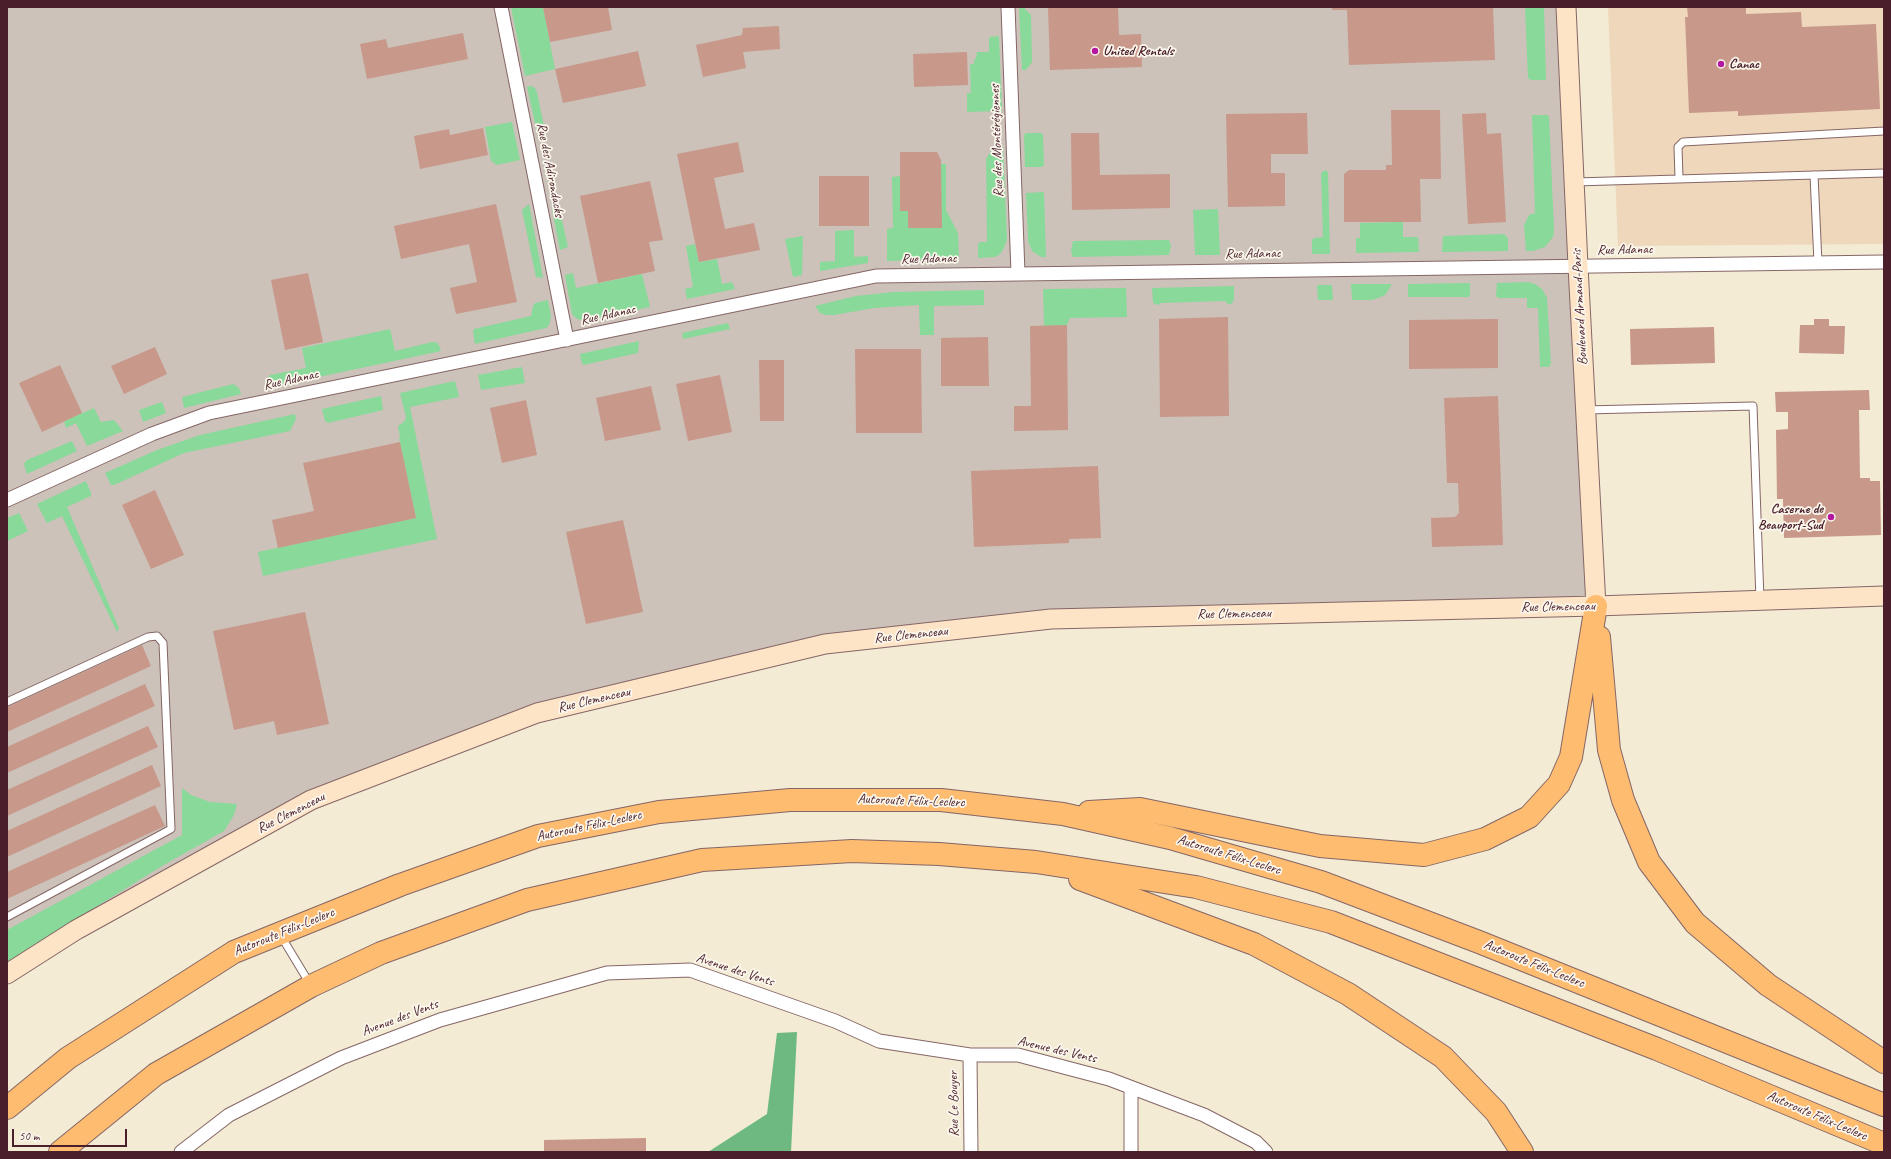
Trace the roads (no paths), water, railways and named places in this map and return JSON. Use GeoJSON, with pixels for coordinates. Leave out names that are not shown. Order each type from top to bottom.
{"type":"FeatureCollection","features":[{"type":"Feature","properties":{"kind":"highway"},"geometry":{"type":"LineString","coordinates":[[1063,814],[1140,809],[1320,846],[1424,855],[1485,839],[1529,817],[1559,784],[1571,756],[1596,606]]}},
{"type":"Feature","properties":{"kind":"highway"},"geometry":{"type":"LineString","coordinates":[[1596,606],[1609,750],[1623,800],[1650,862],[1695,923],[1768,985],[1884,1062]]}},
{"type":"Feature","properties":{"kind":"highway","name":"Autoroute Félix-Leclerc"},"geometry":{"type":"LineString","coordinates":[[7,1108],[68,1058],[234,952],[400,885],[538,836],[659,812],[790,800],[941,800],[1063,814],[1170,838],[1321,882],[1479,942],[1884,1105]]}},
{"type":"Feature","properties":{"kind":"highway","name":"Autoroute Félix-Leclerc"},"geometry":{"type":"LineString","coordinates":[[60,1152],[156,1074],[311,986],[381,953],[528,900],[702,860],[852,851],[939,854],[1036,862],[1196,887],[1331,922],[1657,1049],[1884,1144]]}},
{"type":"Feature","properties":{"kind":"highway"},"geometry":{"type":"LineString","coordinates":[[1036,862],[1254,944],[1348,994],[1443,1057],[1496,1112],[1522,1152]]}},
{"type":"Feature","properties":{"kind":"street","name":"Rue des Adirondacks"},"geometry":{"type":"LineString","coordinates":[[501,7],[567,340]]}},
{"type":"Feature","properties":{"kind":"street","name":"Rue des Montérégiennes"},"geometry":{"type":"LineString","coordinates":[[1008,7],[1018,273]]}},
{"type":"Feature","properties":{"kind":"street","name":"Boulevard Armand-Paris"},"geometry":{"type":"LineString","coordinates":[[1566,7],[1596,606]]}},
{"type":"Feature","properties":{"kind":"street","name":"Rue Adanac"},"geometry":{"type":"LineString","coordinates":[[7,500],[152,434],[209,413],[876,276],[1884,262]]}},
{"type":"Feature","properties":{"kind":"street","name":"Rue Clemenceau"},"geometry":{"type":"LineString","coordinates":[[7,974],[76,930],[311,800],[538,713],[825,644],[1051,619],[1596,606],[1884,596]]}},
{"type":"Feature","properties":{"kind":"street","name":"Avenue des Vents"},"geometry":{"type":"LineString","coordinates":[[181,1152],[229,1115],[341,1058],[440,1020],[607,973],[690,970],[835,1021],[879,1040],[970,1055],[1018,1055],[1109,1079],[1204,1115],[1256,1142],[1266,1152]]}},
{"type":"Feature","properties":{"kind":"street","name":"Rue Le Bouyer"},"geometry":{"type":"LineString","coordinates":[[970,1055],[971,1152]]}},
{"type":"Feature","properties":{"kind":"street"},"geometry":{"type":"LineString","coordinates":[[1131,1088],[1131,1152]]}},
{"type":"Feature","properties":{"kind":"lane"},"geometry":{"type":"LineString","coordinates":[[1679,178],[1678,147],[1683,142],[1884,131]]}},
{"type":"Feature","properties":{"kind":"lane"},"geometry":{"type":"LineString","coordinates":[[1574,182],[1884,173]]}},
{"type":"Feature","properties":{"kind":"lane"},"geometry":{"type":"LineString","coordinates":[[1814,175],[1818,263]]}},
{"type":"Feature","properties":{"kind":"lane"},"geometry":{"type":"LineString","coordinates":[[1585,410],[1753,406],[1760,600]]}},
{"type":"Feature","properties":{"kind":"lane"},"geometry":{"type":"LineString","coordinates":[[7,702],[148,637],[157,636],[163,643],[170,829],[7,917]]}},
{"type":"Feature","properties":{"kind":"lane"},"geometry":{"type":"LineString","coordinates":[[280,933],[311,986]]}},
{"type":"Feature","properties":{"kind":"place","name":"United Rentals"},"geometry":{"type":"Point","coordinates":[1095,51]}},
{"type":"Feature","properties":{"kind":"place","name":"Canac"},"geometry":{"type":"Point","coordinates":[1721,64]}},
{"type":"Feature","properties":{"kind":"place","name":"Caserne de Beauport-Sud"},"geometry":{"type":"Point","coordinates":[1831,517]}}]}
